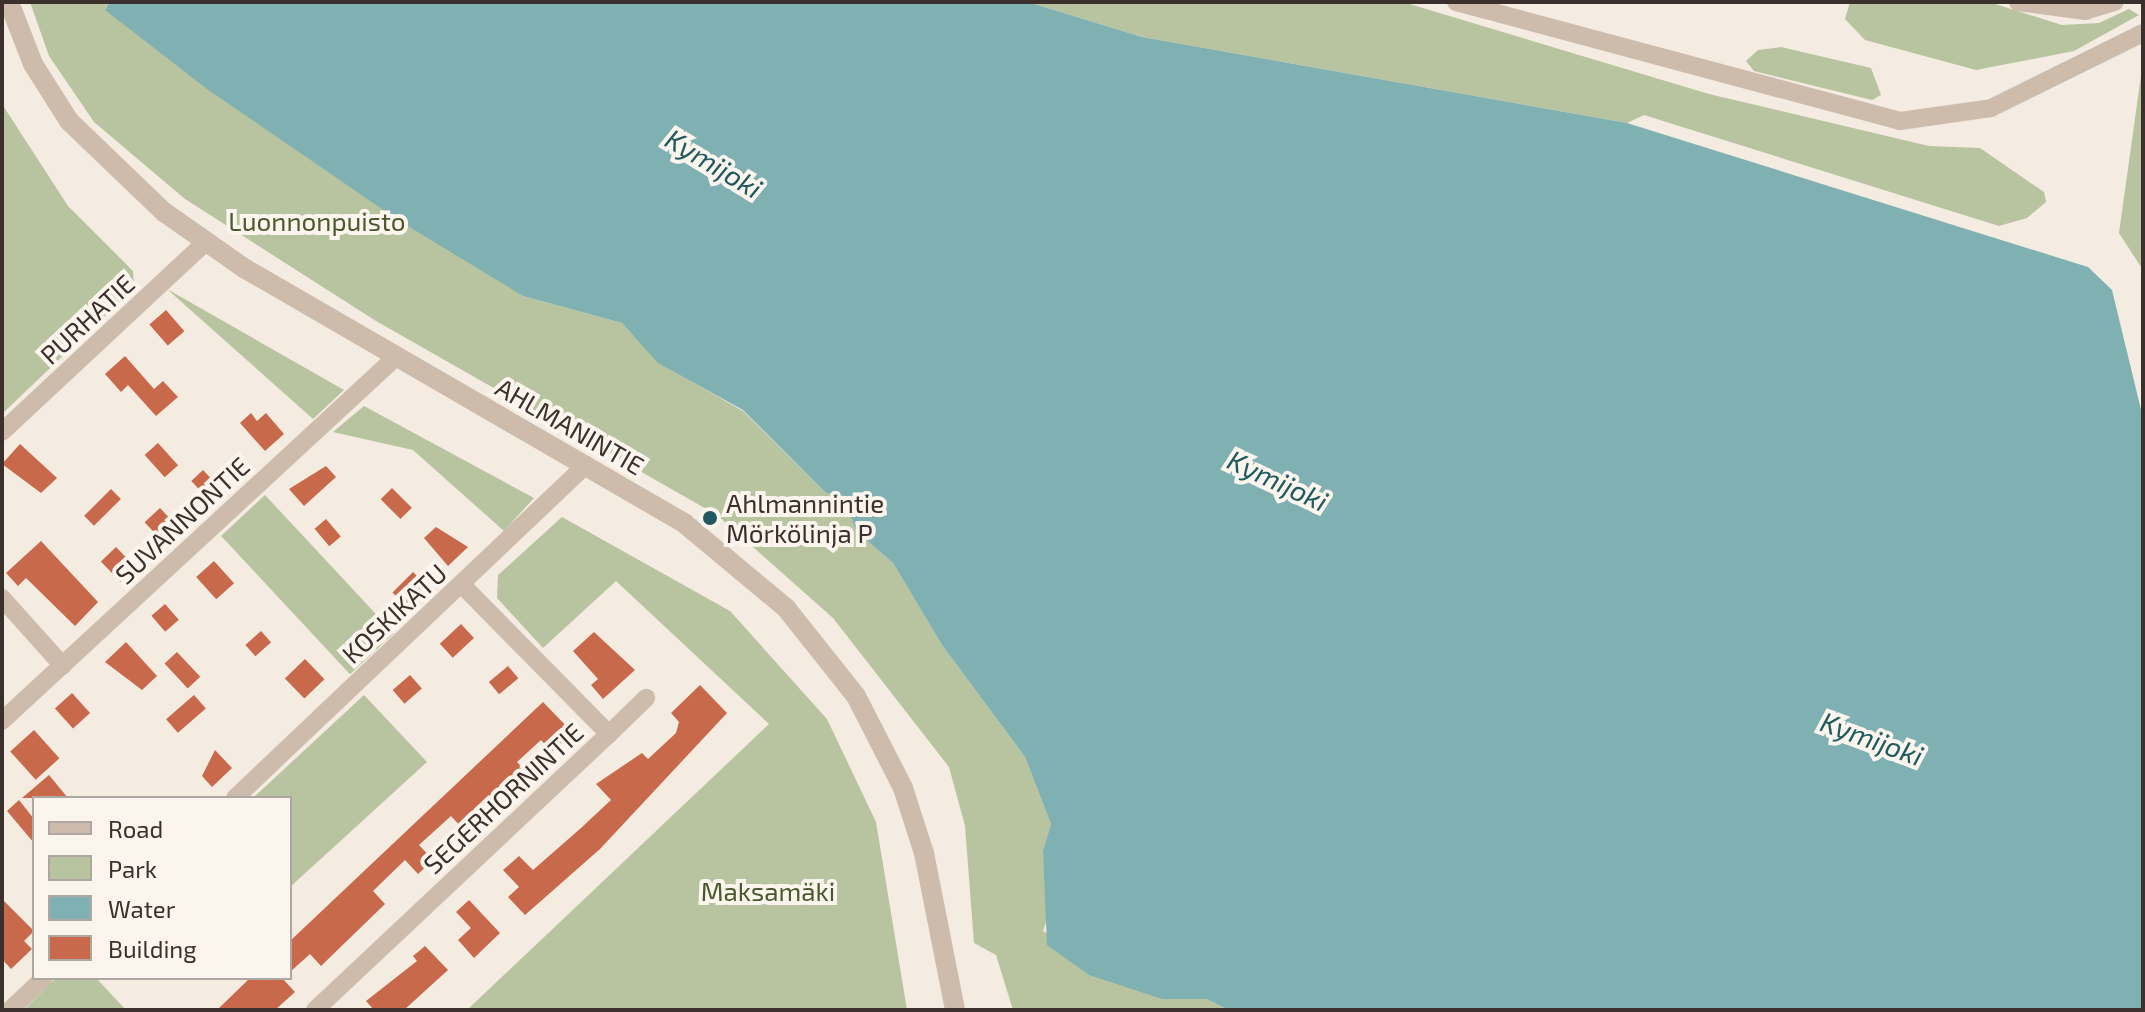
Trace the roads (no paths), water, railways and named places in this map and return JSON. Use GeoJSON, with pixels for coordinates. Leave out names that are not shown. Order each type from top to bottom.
{"type":"FeatureCollection","features":[{"type":"Feature","properties":{"kind":"street","name":"AHLMANINTIE"},"geometry":{"type":"LineString","coordinates":[[9,2],[33,64],[69,121],[206,242],[586,465],[739,564],[786,608],[850,687],[913,817],[955,1010]]}},
{"type":"Feature","properties":{"kind":"street"},"geometry":{"type":"LineString","coordinates":[[1456,2],[1900,121],[1991,108],[2143,33]]}},
{"type":"Feature","properties":{"kind":"street"},"geometry":{"type":"LineString","coordinates":[[2018,2],[2085,11],[2115,2]]}},
{"type":"Feature","properties":{"kind":"street","name":"PURHATIE"},"geometry":{"type":"LineString","coordinates":[[2,432],[206,242]]}},
{"type":"Feature","properties":{"kind":"street","name":"SUVANNONTIE"},"geometry":{"type":"LineString","coordinates":[[2,721],[397,356]]}},
{"type":"Feature","properties":{"kind":"street","name":"KOSKIKATU"},"geometry":{"type":"LineString","coordinates":[[237,796],[586,465]]}},
{"type":"Feature","properties":{"kind":"street","name":"SEGERHORNINTIE"},"geometry":{"type":"LineString","coordinates":[[315,1010],[609,734],[462,585]]}},
{"type":"Feature","properties":{"kind":"street"},"geometry":{"type":"LineString","coordinates":[[2,598],[63,666]]}},
{"type":"Feature","properties":{"kind":"street"},"geometry":{"type":"LineString","coordinates":[[609,734],[646,698]]}},
{"type":"Feature","properties":{"kind":"street"},"geometry":{"type":"LineString","coordinates":[[10,1010],[42,980]]}},
{"type":"Feature","properties":{"kind":"water","name":"Kymijoki"},"geometry":{"type":"Polygon","coordinates":[[[109,2],[1028,2],[1142,37],[1627,123],[2088,267],[2112,290],[2143,418],[2143,1010],[1229,1010],[1206,999],[1162,999],[1089,975],[1047,945],[1043,850],[1051,824],[1025,757],[942,645],[893,563],[856,531],[844,496],[826,493],[743,410],[658,363],[622,323],[523,296],[398,220],[207,89],[105,10],[109,2]]]}},
{"type":"Feature","properties":{"kind":"place","name":"Ahlmannintie Mörkölinja P"},"geometry":{"type":"Point","coordinates":[710,518]}},
{"type":"Feature","properties":{"kind":"park label","name":"Luonnonpuisto"},"geometry":{"type":"Point","coordinates":[317,221]}},
{"type":"Feature","properties":{"kind":"park label","name":"Maksamäki"},"geometry":{"type":"Point","coordinates":[768,891]}}]}
